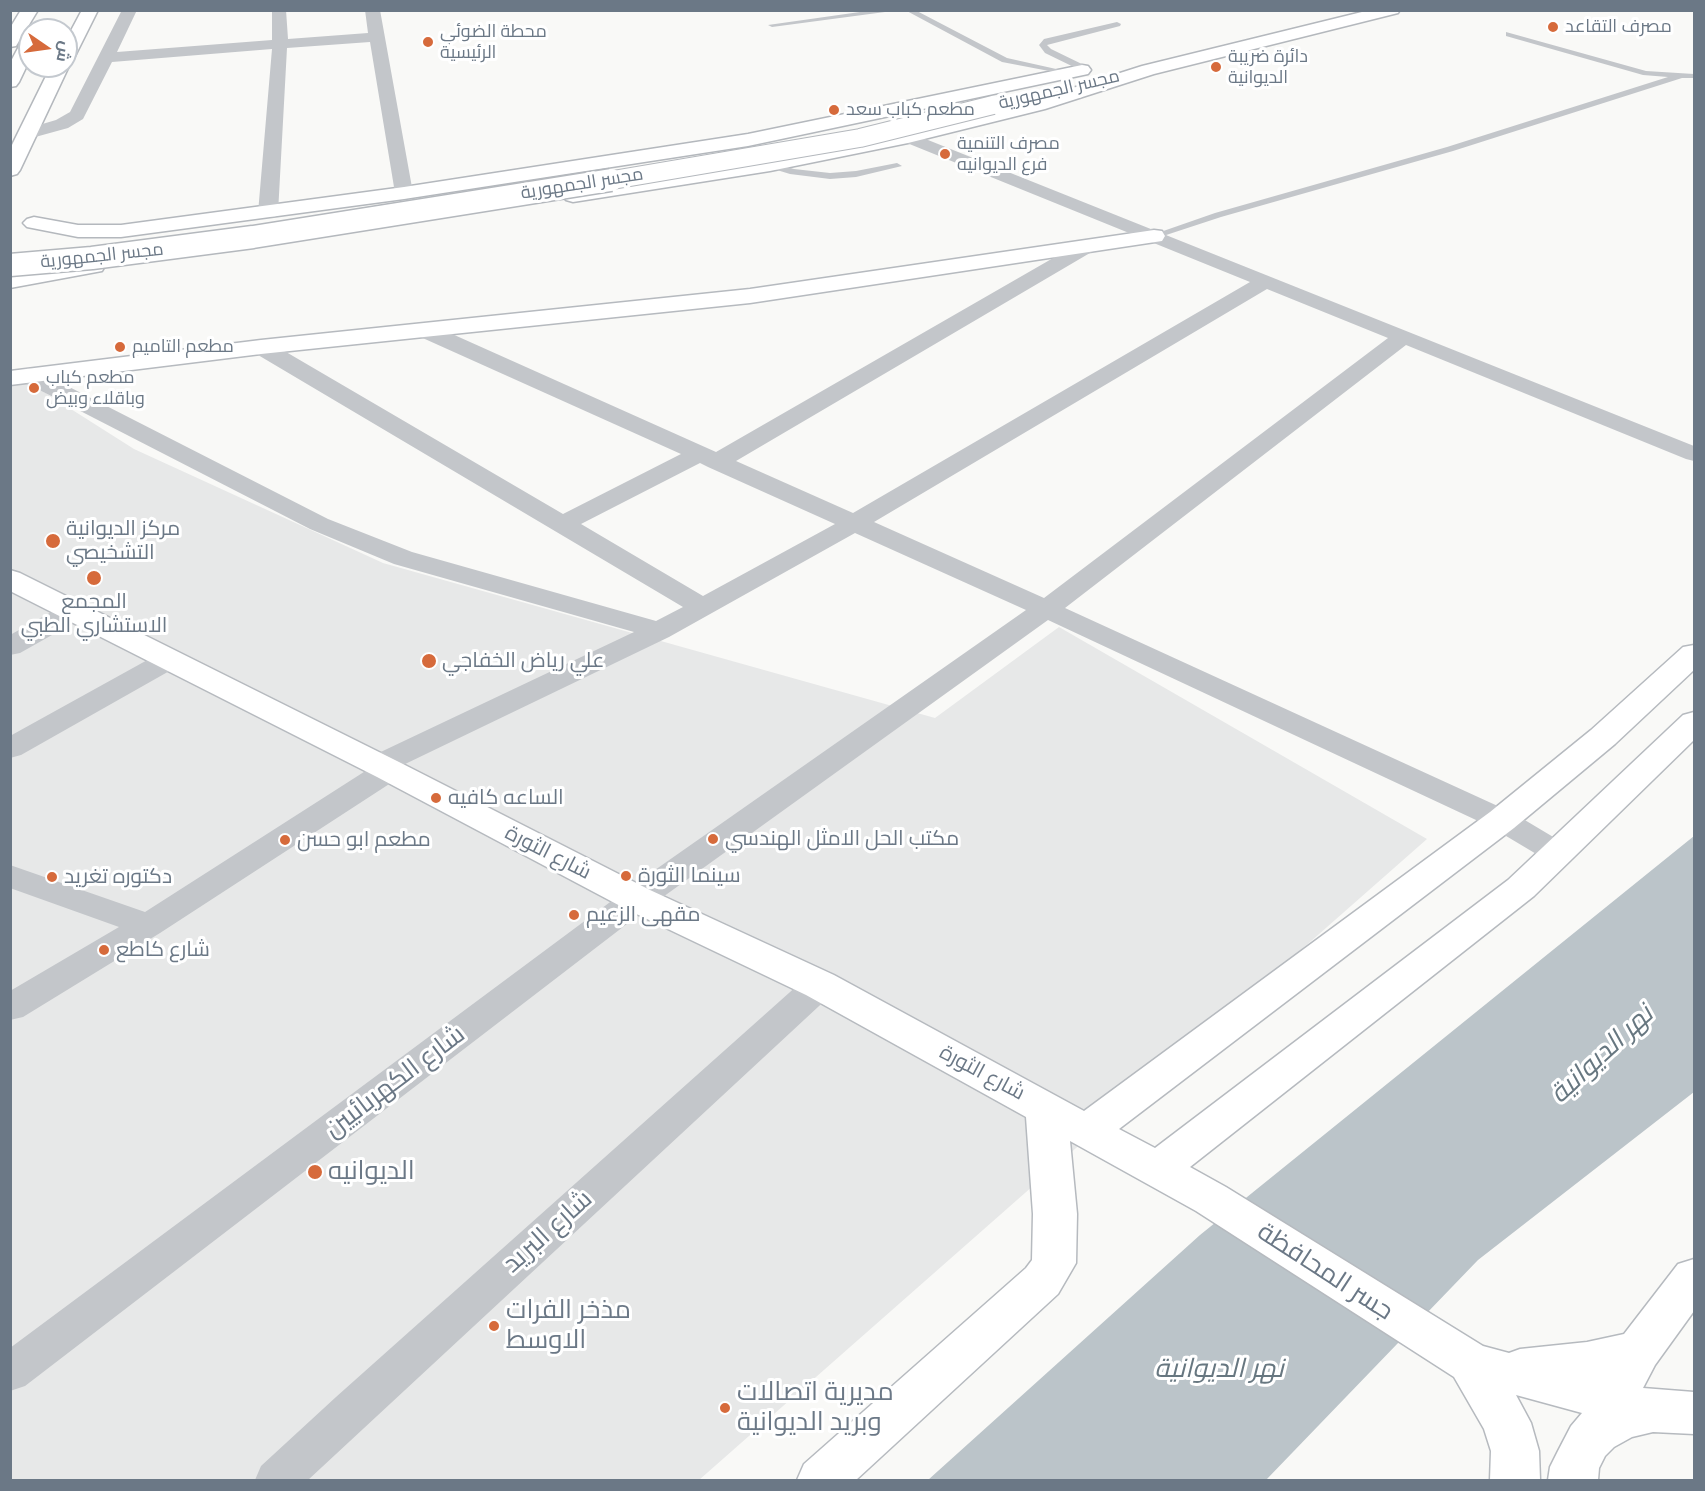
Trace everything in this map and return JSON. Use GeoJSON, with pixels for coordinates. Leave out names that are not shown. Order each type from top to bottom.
{"type":"FeatureCollection","features":[{"type":"Feature","properties":{"kind":"main road"},"geometry":{"type":"LineString","coordinates":[[10,42],[30,10]]}},
{"type":"Feature","properties":{"kind":"main road"},"geometry":{"type":"LineString","coordinates":[[78,33],[90,10]]}},
{"type":"Feature","properties":{"kind":"main road"},"geometry":{"type":"LineString","coordinates":[[1129,58],[1326,10]]}},
{"type":"Feature","properties":{"kind":"main road"},"geometry":{"type":"LineString","coordinates":[[10,281],[60,271],[326,235],[770,165],[908,137],[1038,105],[1148,70],[1392,10]]}},
{"type":"Feature","properties":{"kind":"main road"},"geometry":{"type":"LineString","coordinates":[[19,219],[78,231],[121,231],[268,213],[748,140],[1089,68]]}},
{"type":"Feature","properties":{"kind":"main road","name":"مجسر الجمهورية"},"geometry":{"type":"LineString","coordinates":[[10,265],[92,258],[253,237],[749,158],[860,138],[987,102],[1089,68]]}},
{"type":"Feature","properties":{"kind":"main road","name":"مجسر الجمهورية"},"geometry":{"type":"LineString","coordinates":[[10,255],[110,247],[246,229],[690,160],[1148,70]]}},
{"type":"Feature","properties":{"kind":"main road"},"geometry":{"type":"LineString","coordinates":[[10,170],[54,78]]}},
{"type":"Feature","properties":{"kind":"main road"},"geometry":{"type":"LineString","coordinates":[[10,281],[39,268],[48,260],[58,245],[52,232],[19,219]]}},
{"type":"Feature","properties":{"kind":"main road"},"geometry":{"type":"LineString","coordinates":[[16,376],[261,347],[750,296],[1154,236]]}},
{"type":"Feature","properties":{"kind":"main road","name":"شارع الثورة"},"geometry":{"type":"LineString","coordinates":[[10,579],[384,767],[637,899],[820,985],[1211,1199]]}},
{"type":"Feature","properties":{"kind":"main road"},"geometry":{"type":"LineString","coordinates":[[1088,1130],[1502,820],[1603,737],[1695,654]]}},
{"type":"Feature","properties":{"kind":"main road"},"geometry":{"type":"LineString","coordinates":[[1158,1169],[1521,888],[1695,722]]}},
{"type":"Feature","properties":{"kind":"main road"},"geometry":{"type":"LineString","coordinates":[[822,1480],[1042,1281],[1054,1263],[1055,1214],[1047,1108]]}},
{"type":"Feature","properties":{"kind":"main road","name":"جسر المحافظة"},"geometry":{"type":"LineString","coordinates":[[1211,1199],[1455,1354]]}},
{"type":"Feature","properties":{"kind":"main road"},"geometry":{"type":"LineString","coordinates":[[1639,1415],[1638,1351],[1695,1277]]}},
{"type":"Feature","properties":{"kind":"main road"},"geometry":{"type":"LineString","coordinates":[[1455,1354],[1503,1369],[1587,1362],[1638,1351]]}},
{"type":"Feature","properties":{"kind":"main road"},"geometry":{"type":"LineString","coordinates":[[1455,1354],[1639,1415]]}},
{"type":"Feature","properties":{"kind":"main road"},"geometry":{"type":"LineString","coordinates":[[1455,1354],[1507,1423],[1515,1451],[1515,1480]]}},
{"type":"Feature","properties":{"kind":"main road"},"geometry":{"type":"LineString","coordinates":[[1573,1480],[1575,1467],[1588,1441],[1639,1415]]}},
{"type":"Feature","properties":{"kind":"street"},"geometry":{"type":"LineString","coordinates":[[28,134],[62,124],[77,115],[109,57],[130,10]]}},
{"type":"Feature","properties":{"kind":"street"},"geometry":{"type":"LineString","coordinates":[[268,213],[280,44],[279,10]]}},
{"type":"Feature","properties":{"kind":"street"},"geometry":{"type":"LineString","coordinates":[[372,10],[404,193]]}},
{"type":"Feature","properties":{"kind":"street"},"geometry":{"type":"LineString","coordinates":[[109,57],[376,37]]}},
{"type":"Feature","properties":{"kind":"street"},"geometry":{"type":"LineString","coordinates":[[908,137],[1695,453]]}},
{"type":"Feature","properties":{"kind":"street"},"geometry":{"type":"LineString","coordinates":[[562,524],[708,458],[1088,246]]}},
{"type":"Feature","properties":{"kind":"street"},"geometry":{"type":"LineString","coordinates":[[10,1008],[148,925],[384,767],[659,632],[853,524],[1266,282]]}},
{"type":"Feature","properties":{"kind":"street"},"geometry":{"type":"LineString","coordinates":[[424,330],[1046,609],[1502,820],[1559,854]]}},
{"type":"Feature","properties":{"kind":"street","name":"شارع الكهربائيين"},"geometry":{"type":"LineString","coordinates":[[10,1373],[637,899],[1046,609],[1403,337]]}},
{"type":"Feature","properties":{"kind":"street"},"geometry":{"type":"LineString","coordinates":[[261,347],[703,607]]}},
{"type":"Feature","properties":{"kind":"street"},"geometry":{"type":"LineString","coordinates":[[16,376],[319,524],[403,558],[659,632]]}},
{"type":"Feature","properties":{"kind":"street"},"geometry":{"type":"LineString","coordinates":[[10,647],[74,611]]}},
{"type":"Feature","properties":{"kind":"street"},"geometry":{"type":"LineString","coordinates":[[10,749],[170,659]]}},
{"type":"Feature","properties":{"kind":"street"},"geometry":{"type":"LineString","coordinates":[[10,876],[148,925]]}},
{"type":"Feature","properties":{"kind":"street","name":"شارع البريد"},"geometry":{"type":"LineString","coordinates":[[277,1480],[820,985]]}},
{"type":"Feature","properties":{"kind":"lane"},"geometry":{"type":"LineString","coordinates":[[771,25],[897,10]]}},
{"type":"Feature","properties":{"kind":"lane"},"geometry":{"type":"LineString","coordinates":[[908,10],[1005,60],[1014,68],[1024,83]]}},
{"type":"Feature","properties":{"kind":"lane"},"geometry":{"type":"LineString","coordinates":[[1089,68],[1048,51],[1043,45],[1047,41],[1117,24]]}},
{"type":"Feature","properties":{"kind":"lane"},"geometry":{"type":"LineString","coordinates":[[1509,34],[1646,73],[1695,76]]}},
{"type":"Feature","properties":{"kind":"lane"},"geometry":{"type":"LineString","coordinates":[[1005,60],[1089,68]]}},
{"type":"Feature","properties":{"kind":"lane"},"geometry":{"type":"LineString","coordinates":[[1154,236],[1218,215],[1449,149],[1679,76]]}},
{"type":"Feature","properties":{"kind":"lane"},"geometry":{"type":"LineString","coordinates":[[770,165],[793,172],[830,176],[856,174],[897,166]]}},
{"type":"Feature","properties":{"kind":"shaded area"},"geometry":{"type":"Polygon","coordinates":[[[22,378],[134,449],[383,563],[935,718],[1059,627],[1427,839],[699,1480],[11,1480],[11,383],[22,378]]]}},
{"type":"Feature","properties":{"kind":"water","name":"نهر الديوانية"},"geometry":{"type":"Polygon","coordinates":[[[1694,836],[1694,1092],[1478,1260],[1266,1480],[928,1480],[1200,1235],[1694,836]]]}},
{"type":"Feature","properties":{"kind":"place","name":"مصرف التقاعد"},"geometry":{"type":"Point","coordinates":[1553,27]}},
{"type":"Feature","properties":{"kind":"place","name":"محطة الضوئي الرئيسية"},"geometry":{"type":"Point","coordinates":[428,42]}},
{"type":"Feature","properties":{"kind":"place","name":"دائرة ضريبة الديوانية"},"geometry":{"type":"Point","coordinates":[1216,67]}},
{"type":"Feature","properties":{"kind":"place","name":"مطعم كباب سعد"},"geometry":{"type":"Point","coordinates":[834,110]}},
{"type":"Feature","properties":{"kind":"place","name":"مصرف التنمية فرع الديوانيه"},"geometry":{"type":"Point","coordinates":[945,154]}},
{"type":"Feature","properties":{"kind":"place","name":"مطعم التاميم"},"geometry":{"type":"Point","coordinates":[120,347]}},
{"type":"Feature","properties":{"kind":"place","name":"مطعم كباب وباقلاء وبيض"},"geometry":{"type":"Point","coordinates":[34,388]}},
{"type":"Feature","properties":{"kind":"place","name":"مركز الديوانية التشخيصي"},"geometry":{"type":"Point","coordinates":[53,541]}},
{"type":"Feature","properties":{"kind":"place","name":"المجمع الاستشاري الطبي"},"geometry":{"type":"Point","coordinates":[94,578]}},
{"type":"Feature","properties":{"kind":"place","name":"علي رياض الخفاجي"},"geometry":{"type":"Point","coordinates":[429,661]}},
{"type":"Feature","properties":{"kind":"place","name":"الساعه كافيه"},"geometry":{"type":"Point","coordinates":[436,798]}},
{"type":"Feature","properties":{"kind":"place","name":"مكتب الحل الامثل الهندسي"},"geometry":{"type":"Point","coordinates":[713,839]}},
{"type":"Feature","properties":{"kind":"place","name":"مطعم ابو حسن"},"geometry":{"type":"Point","coordinates":[285,840]}},
{"type":"Feature","properties":{"kind":"place","name":"سينما الثورة"},"geometry":{"type":"Point","coordinates":[626,876]}},
{"type":"Feature","properties":{"kind":"place","name":"دكتوره تغريد"},"geometry":{"type":"Point","coordinates":[52,877]}},
{"type":"Feature","properties":{"kind":"place","name":"مقهى الزعيم"},"geometry":{"type":"Point","coordinates":[574,915]}},
{"type":"Feature","properties":{"kind":"place","name":"شارع كاطع"},"geometry":{"type":"Point","coordinates":[104,950]}},
{"type":"Feature","properties":{"kind":"place","name":"الديوانيه"},"geometry":{"type":"Point","coordinates":[315,1172]}},
{"type":"Feature","properties":{"kind":"place","name":"مذخر الفرات الاوسط"},"geometry":{"type":"Point","coordinates":[494,1326]}},
{"type":"Feature","properties":{"kind":"place","name":"مديرية اتصالات وبريد الديوانية"},"geometry":{"type":"Point","coordinates":[725,1408]}}]}
